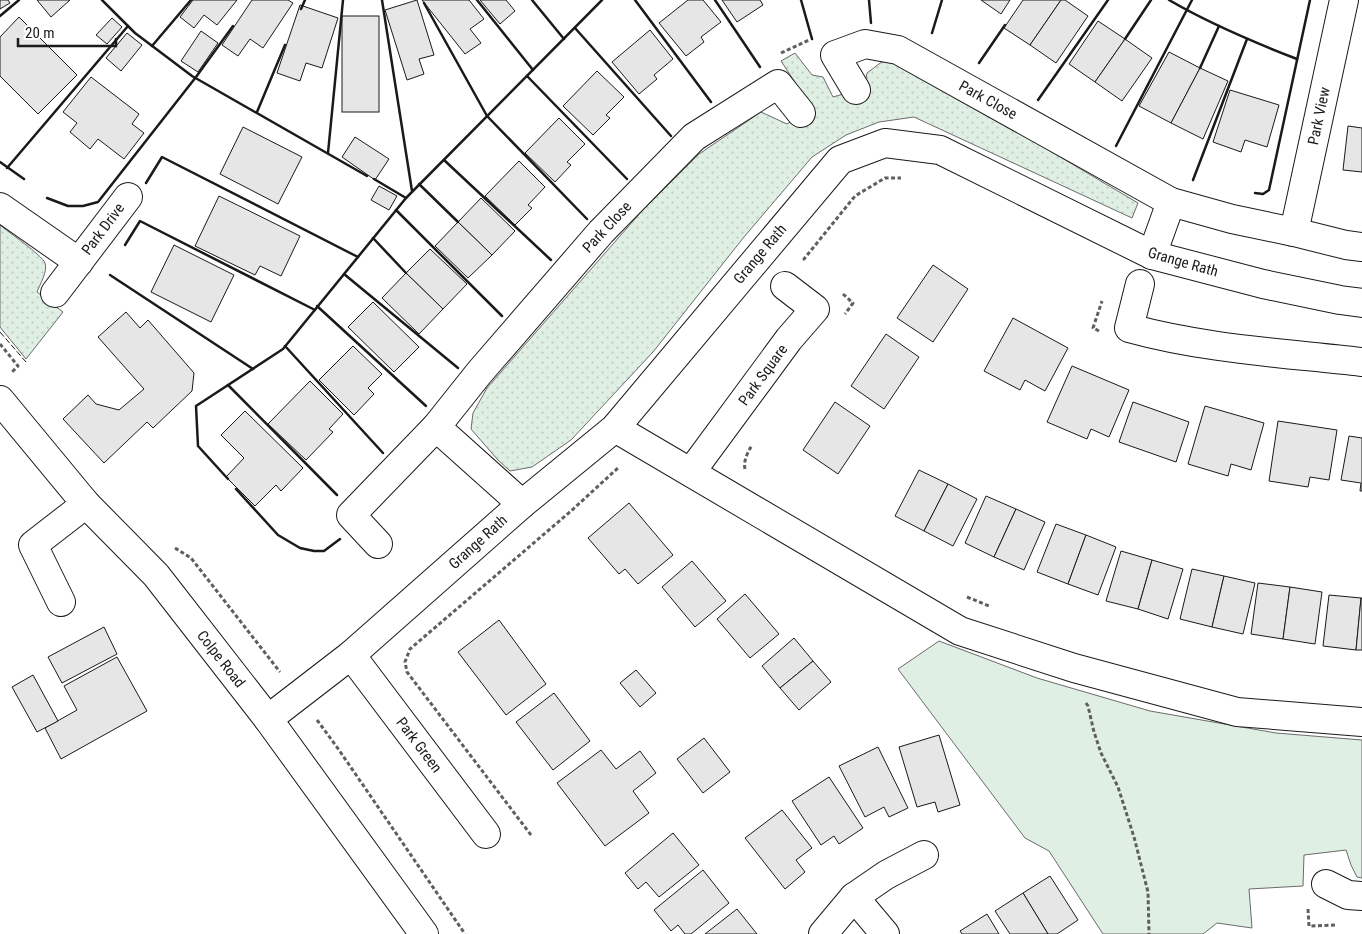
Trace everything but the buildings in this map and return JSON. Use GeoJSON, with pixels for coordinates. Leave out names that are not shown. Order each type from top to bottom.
{"type":"FeatureCollection","features":[{"type":"Feature","properties":{"kind":"street","name":"Park View"},"geometry":{"type":"LineString","coordinates":[[1294,232],[1344,0]]}},
{"type":"Feature","properties":{"kind":"street","name":"Park Close"},"geometry":{"type":"LineString","coordinates":[[856,90],[835,55],[864,44],[898,50],[1171,202],[1232,219],[1346,245],[1362,246]]}},
{"type":"Feature","properties":{"kind":"street","name":"Park Close"},"geometry":{"type":"LineString","coordinates":[[378,544],[351,515],[436,427],[479,373],[601,232],[694,137],[778,84],[801,113]]}},
{"type":"Feature","properties":{"kind":"street","name":"Grange Rath"},"geometry":{"type":"LineString","coordinates":[[268,719],[351,655],[522,504],[615,428],[840,160],[885,143],[940,150],[1152,255],[1263,284],[1362,303]]}},
{"type":"Feature","properties":{"kind":"street","name":"Park Drive"},"geometry":{"type":"LineString","coordinates":[[55,293],[128,197]]}},
{"type":"Feature","properties":{"kind":"street"},"geometry":{"type":"LineString","coordinates":[[1152,255],[1171,202]]}},
{"type":"Feature","properties":{"kind":"street","name":"Park Drive"},"geometry":{"type":"LineString","coordinates":[[0,207],[79,262]]}},
{"type":"Feature","properties":{"kind":"street"},"geometry":{"type":"LineString","coordinates":[[1140,284],[1129,328],[1159,336],[1200,343],[1362,362]]}},
{"type":"Feature","properties":{"kind":"street","name":"Park Square"},"geometry":{"type":"LineString","coordinates":[[691,472],[790,339],[815,309],[785,286]]}},
{"type":"Feature","properties":{"kind":"street","name":"Colpe Road"},"geometry":{"type":"LineString","coordinates":[[0,400],[86,504],[156,575],[268,719],[424,934]]}},
{"type":"Feature","properties":{"kind":"street"},"geometry":{"type":"LineString","coordinates":[[436,427],[522,504]]}},
{"type":"Feature","properties":{"kind":"street"},"geometry":{"type":"LineString","coordinates":[[615,428],[960,631],[1074,668],[1237,712],[1362,722]]}},
{"type":"Feature","properties":{"kind":"street"},"geometry":{"type":"LineString","coordinates":[[61,602],[33,545],[86,504]]}},
{"type":"Feature","properties":{"kind":"street","name":"Park Green"},"geometry":{"type":"LineString","coordinates":[[351,655],[486,834]]}},
{"type":"Feature","properties":{"kind":"street"},"geometry":{"type":"LineString","coordinates":[[824,934],[854,898],[886,875],[924,855]]}},
{"type":"Feature","properties":{"kind":"street"},"geometry":{"type":"LineString","coordinates":[[1326,884],[1348,895],[1362,896]]}},
{"type":"Feature","properties":{"kind":"street"},"geometry":{"type":"LineString","coordinates":[[854,898],[885,934]]}},
{"type":"Feature","properties":{"kind":"path"},"geometry":{"type":"LineString","coordinates":[[811,265],[804,259],[855,196],[885,178],[910,178]]}},
{"type":"Feature","properties":{"kind":"path"},"geometry":{"type":"LineString","coordinates":[[839,291],[853,303],[841,319]]}},
{"type":"Feature","properties":{"kind":"path"},"geometry":{"type":"LineString","coordinates":[[748,476],[744,464],[748,451],[753,444]]}},
{"type":"Feature","properties":{"kind":"path"},"geometry":{"type":"LineString","coordinates":[[530,835],[407,672],[406,662],[410,649],[572,511],[622,465]]}},
{"type":"Feature","properties":{"kind":"path"},"geometry":{"type":"LineString","coordinates":[[966,597],[993,607]]}},
{"type":"Feature","properties":{"kind":"path"},"geometry":{"type":"LineString","coordinates":[[1083,700],[1088,706],[1098,746],[1118,787],[1134,837],[1148,892],[1149,934]]}},
{"type":"Feature","properties":{"kind":"path"},"geometry":{"type":"LineString","coordinates":[[340,750],[465,934]]}},
{"type":"Feature","properties":{"kind":"green space"},"geometry":{"type":"Polygon","coordinates":[[[795,53],[812,75],[823,77],[833,97],[864,88],[867,73],[883,61],[898,61],[1138,203],[1132,218],[914,117],[879,122],[846,135],[812,157],[744,237],[653,352],[571,440],[532,467],[510,471],[471,429],[473,413],[487,388],[641,212],[699,154],[761,112],[787,124],[812,108],[781,61],[795,53]]]}},
{"type":"Feature","properties":{"kind":"green space"},"geometry":{"type":"Polygon","coordinates":[[[0,225],[43,259],[46,266],[37,292],[63,312],[26,359],[0,327],[0,225]]]}},
{"type":"Feature","properties":{"kind":"green space"},"geometry":{"type":"Polygon","coordinates":[[[939,641],[1037,678],[1150,711],[1276,733],[1362,740],[1362,878],[1357,877],[1346,850],[1304,855],[1303,886],[1249,889],[1252,928],[1217,923],[1203,934],[1103,934],[1049,851],[1025,838],[898,669],[939,641]]]}},
{"type":"Feature","properties":{"kind":"fence"},"geometry":{"type":"LineString","coordinates":[[0,332],[26,362]]}},
{"type":"Feature","properties":{"kind":"wall"},"geometry":{"type":"LineString","coordinates":[[0,16],[19,0]]}},
{"type":"Feature","properties":{"kind":"wall"},"geometry":{"type":"LineString","coordinates":[[102,0],[135,33],[192,76],[367,176]]}},
{"type":"Feature","properties":{"kind":"wall"},"geometry":{"type":"LineString","coordinates":[[152,46],[191,0]]}},
{"type":"Feature","properties":{"kind":"wall"},"geometry":{"type":"LineString","coordinates":[[301,9],[305,0]]}},
{"type":"Feature","properties":{"kind":"wall"},"geometry":{"type":"LineString","coordinates":[[328,153],[343,0]]}},
{"type":"Feature","properties":{"kind":"wall"},"geometry":{"type":"LineString","coordinates":[[382,0],[412,191]]}},
{"type":"Feature","properties":{"kind":"wall"},"geometry":{"type":"LineString","coordinates":[[477,0],[533,70]]}},
{"type":"Feature","properties":{"kind":"wall"},"geometry":{"type":"LineString","coordinates":[[532,0],[564,39]]}},
{"type":"Feature","properties":{"kind":"wall"},"geometry":{"type":"LineString","coordinates":[[228,479],[198,446],[196,406],[283,349],[406,198],[602,0]]}},
{"type":"Feature","properties":{"kind":"wall"},"geometry":{"type":"LineString","coordinates":[[635,0],[711,102]]}},
{"type":"Feature","properties":{"kind":"wall"},"geometry":{"type":"LineString","coordinates":[[715,0],[760,67]]}},
{"type":"Feature","properties":{"kind":"wall"},"geometry":{"type":"LineString","coordinates":[[801,0],[812,39]]}},
{"type":"Feature","properties":{"kind":"wall"},"geometry":{"type":"LineString","coordinates":[[869,0],[871,23]]}},
{"type":"Feature","properties":{"kind":"wall"},"geometry":{"type":"LineString","coordinates":[[932,33],[942,0]]}},
{"type":"Feature","properties":{"kind":"wall"},"geometry":{"type":"LineString","coordinates":[[1038,100],[1108,0]]}},
{"type":"Feature","properties":{"kind":"wall"},"geometry":{"type":"LineString","coordinates":[[1125,39],[1151,0]]}},
{"type":"Feature","properties":{"kind":"wall"},"geometry":{"type":"LineString","coordinates":[[1169,0],[1232,32],[1297,59]]}},
{"type":"Feature","properties":{"kind":"wall"},"geometry":{"type":"LineString","coordinates":[[1116,146],[1192,0]]}},
{"type":"Feature","properties":{"kind":"wall"},"geometry":{"type":"LineString","coordinates":[[1255,193],[1263,194],[1269,190],[1310,0]]}},
{"type":"Feature","properties":{"kind":"wall"},"geometry":{"type":"LineString","coordinates":[[424,3],[487,116],[587,219]]}},
{"type":"Feature","properties":{"kind":"wall"},"geometry":{"type":"LineString","coordinates":[[979,63],[1005,25]]}},
{"type":"Feature","properties":{"kind":"wall"},"geometry":{"type":"LineString","coordinates":[[7,168],[128,26]]}},
{"type":"Feature","properties":{"kind":"wall"},"geometry":{"type":"LineString","coordinates":[[47,198],[68,206],[83,206],[98,202],[196,77],[233,26]]}},
{"type":"Feature","properties":{"kind":"wall"},"geometry":{"type":"LineString","coordinates":[[1200,68],[1219,26]]}},
{"type":"Feature","properties":{"kind":"wall"},"geometry":{"type":"LineString","coordinates":[[575,28],[671,136]]}},
{"type":"Feature","properties":{"kind":"wall"},"geometry":{"type":"LineString","coordinates":[[1193,180],[1247,39]]}},
{"type":"Feature","properties":{"kind":"wall"},"geometry":{"type":"LineString","coordinates":[[257,112],[285,45]]}},
{"type":"Feature","properties":{"kind":"wall"},"geometry":{"type":"LineString","coordinates":[[527,76],[627,179]]}},
{"type":"Feature","properties":{"kind":"wall"},"geometry":{"type":"LineString","coordinates":[[146,183],[162,157],[358,257]]}},
{"type":"Feature","properties":{"kind":"wall"},"geometry":{"type":"LineString","coordinates":[[444,160],[551,260]]}},
{"type":"Feature","properties":{"kind":"wall"},"geometry":{"type":"LineString","coordinates":[[0,162],[24,179]]}},
{"type":"Feature","properties":{"kind":"wall"},"geometry":{"type":"LineString","coordinates":[[374,179],[406,198]]}},
{"type":"Feature","properties":{"kind":"wall"},"geometry":{"type":"LineString","coordinates":[[419,184],[458,222]]}},
{"type":"Feature","properties":{"kind":"wall"},"geometry":{"type":"LineString","coordinates":[[396,210],[502,316]]}},
{"type":"Feature","properties":{"kind":"wall"},"geometry":{"type":"LineString","coordinates":[[125,245],[140,221],[315,310]]}},
{"type":"Feature","properties":{"kind":"wall"},"geometry":{"type":"LineString","coordinates":[[373,238],[406,273]]}},
{"type":"Feature","properties":{"kind":"wall"},"geometry":{"type":"LineString","coordinates":[[344,274],[458,368]]}},
{"type":"Feature","properties":{"kind":"wall"},"geometry":{"type":"LineString","coordinates":[[110,275],[253,369]]}},
{"type":"Feature","properties":{"kind":"wall"},"geometry":{"type":"LineString","coordinates":[[317,306],[426,406]]}},
{"type":"Feature","properties":{"kind":"wall"},"geometry":{"type":"LineString","coordinates":[[285,346],[383,453]]}},
{"type":"Feature","properties":{"kind":"wall"},"geometry":{"type":"LineString","coordinates":[[228,385],[337,495]]}},
{"type":"Feature","properties":{"kind":"wall"},"geometry":{"type":"LineString","coordinates":[[236,489],[278,535],[300,548],[324,551],[340,539]]}}]}
